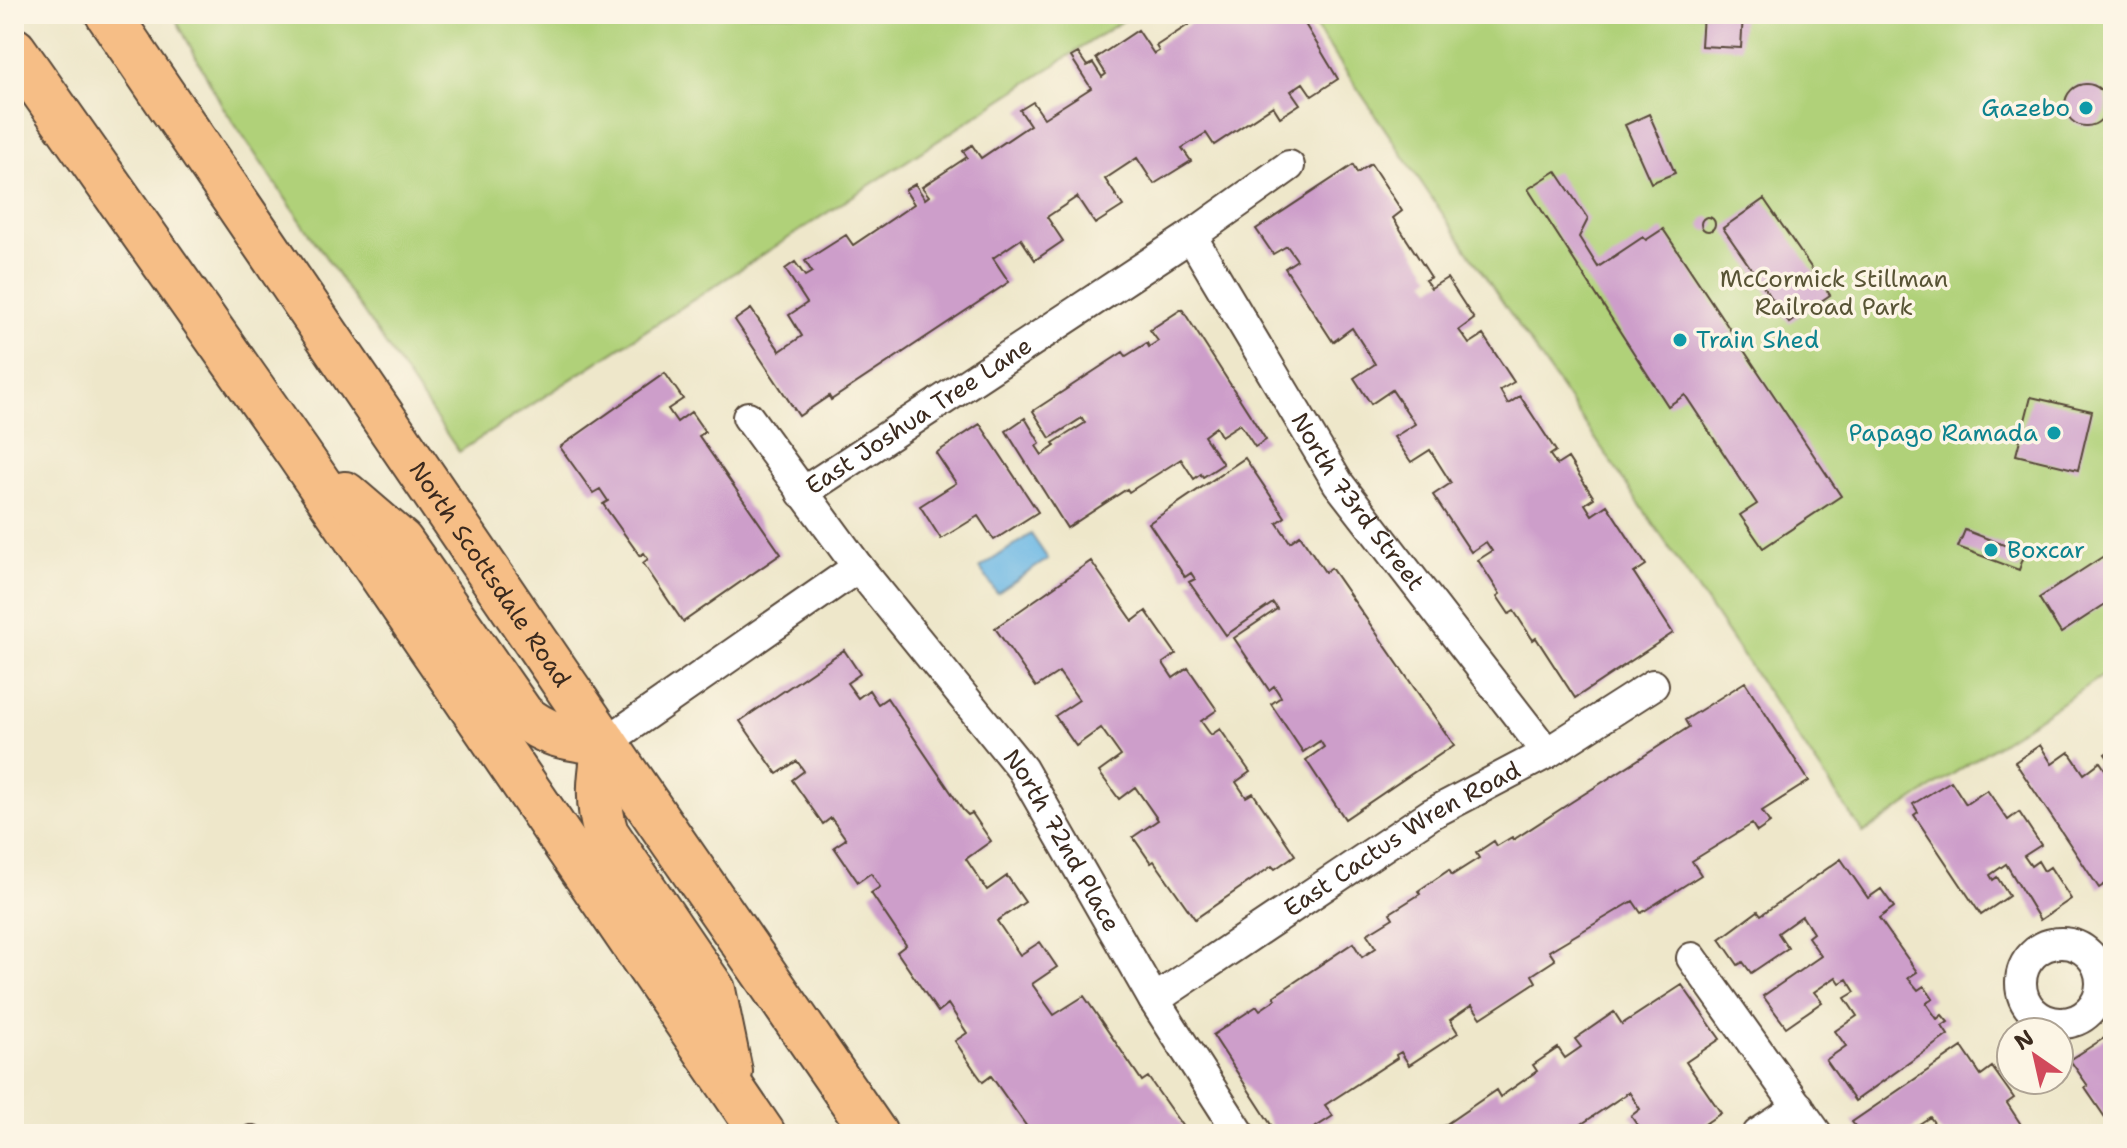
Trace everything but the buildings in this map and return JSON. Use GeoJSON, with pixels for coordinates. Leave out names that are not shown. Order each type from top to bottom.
{"type":"FeatureCollection","features":[{"type":"Feature","properties":{"kind":"main road","name":"North Scottsdale Road"},"geometry":{"type":"LineString","coordinates":[[108,14],[875,1134]]}},
{"type":"Feature","properties":{"kind":"main road"},"geometry":{"type":"LineString","coordinates":[[14,50],[298,453],[763,1134]]}},
{"type":"Feature","properties":{"kind":"main road"},"geometry":{"type":"LineString","coordinates":[[298,453],[401,542],[522,715],[535,727],[555,736],[605,743],[598,787],[600,813],[606,833],[713,990],[735,1094]]}},
{"type":"Feature","properties":{"kind":"street","name":"East Joshua Tree Lane"},"geometry":{"type":"LineString","coordinates":[[858,567],[802,493],[1191,236],[1289,166]]}},
{"type":"Feature","properties":{"kind":"street","name":"North 73rd Street"},"geometry":{"type":"LineString","coordinates":[[1191,236],[1338,483],[1547,753]]}},
{"type":"Feature","properties":{"kind":"street"},"geometry":{"type":"LineString","coordinates":[[748,417],[802,493]]}},
{"type":"Feature","properties":{"kind":"street"},"geometry":{"type":"LineString","coordinates":[[605,743],[858,567]]}},
{"type":"Feature","properties":{"kind":"street","name":"North 72nd Place"},"geometry":{"type":"LineString","coordinates":[[858,567],[1022,769],[1154,1000],[1240,1134]]}},
{"type":"Feature","properties":{"kind":"street","name":"East Cactus Wren Road"},"geometry":{"type":"LineString","coordinates":[[1154,1000],[1431,814],[1547,753],[1653,685]]}},
{"type":"Feature","properties":{"kind":"street"},"geometry":{"type":"LineString","coordinates":[[1692,958],[1817,1134]]}},
{"type":"Feature","properties":{"kind":"street"},"geometry":{"type":"LineString","coordinates":[[1758,1134],[1799,1107]]}},
{"type":"Feature","properties":{"kind":"green space"},"geometry":{"type":"Polygon","coordinates":[[[173,14],[1133,14],[459,452],[223,107],[173,14]]]}},
{"type":"Feature","properties":{"kind":"green space","name":"McCormick Stillman Railroad Park"},"geometry":{"type":"Polygon","coordinates":[[[1307,14],[2113,14],[2113,669],[1863,833],[1307,14]]]}},
{"type":"Feature","properties":{"kind":"water"},"geometry":{"type":"Polygon","coordinates":[[[1031,534],[1048,559],[997,593],[980,568],[1031,534]]]}},
{"type":"Feature","properties":{"kind":"place","name":"Gazebo"},"geometry":{"type":"Point","coordinates":[2086,108]}},
{"type":"Feature","properties":{"kind":"place","name":"Train Shed"},"geometry":{"type":"Point","coordinates":[1680,340]}},
{"type":"Feature","properties":{"kind":"place","name":"Papago Ramada"},"geometry":{"type":"Point","coordinates":[2054,433]}},
{"type":"Feature","properties":{"kind":"place","name":"Boxcar"},"geometry":{"type":"Point","coordinates":[1991,550]}}]}
